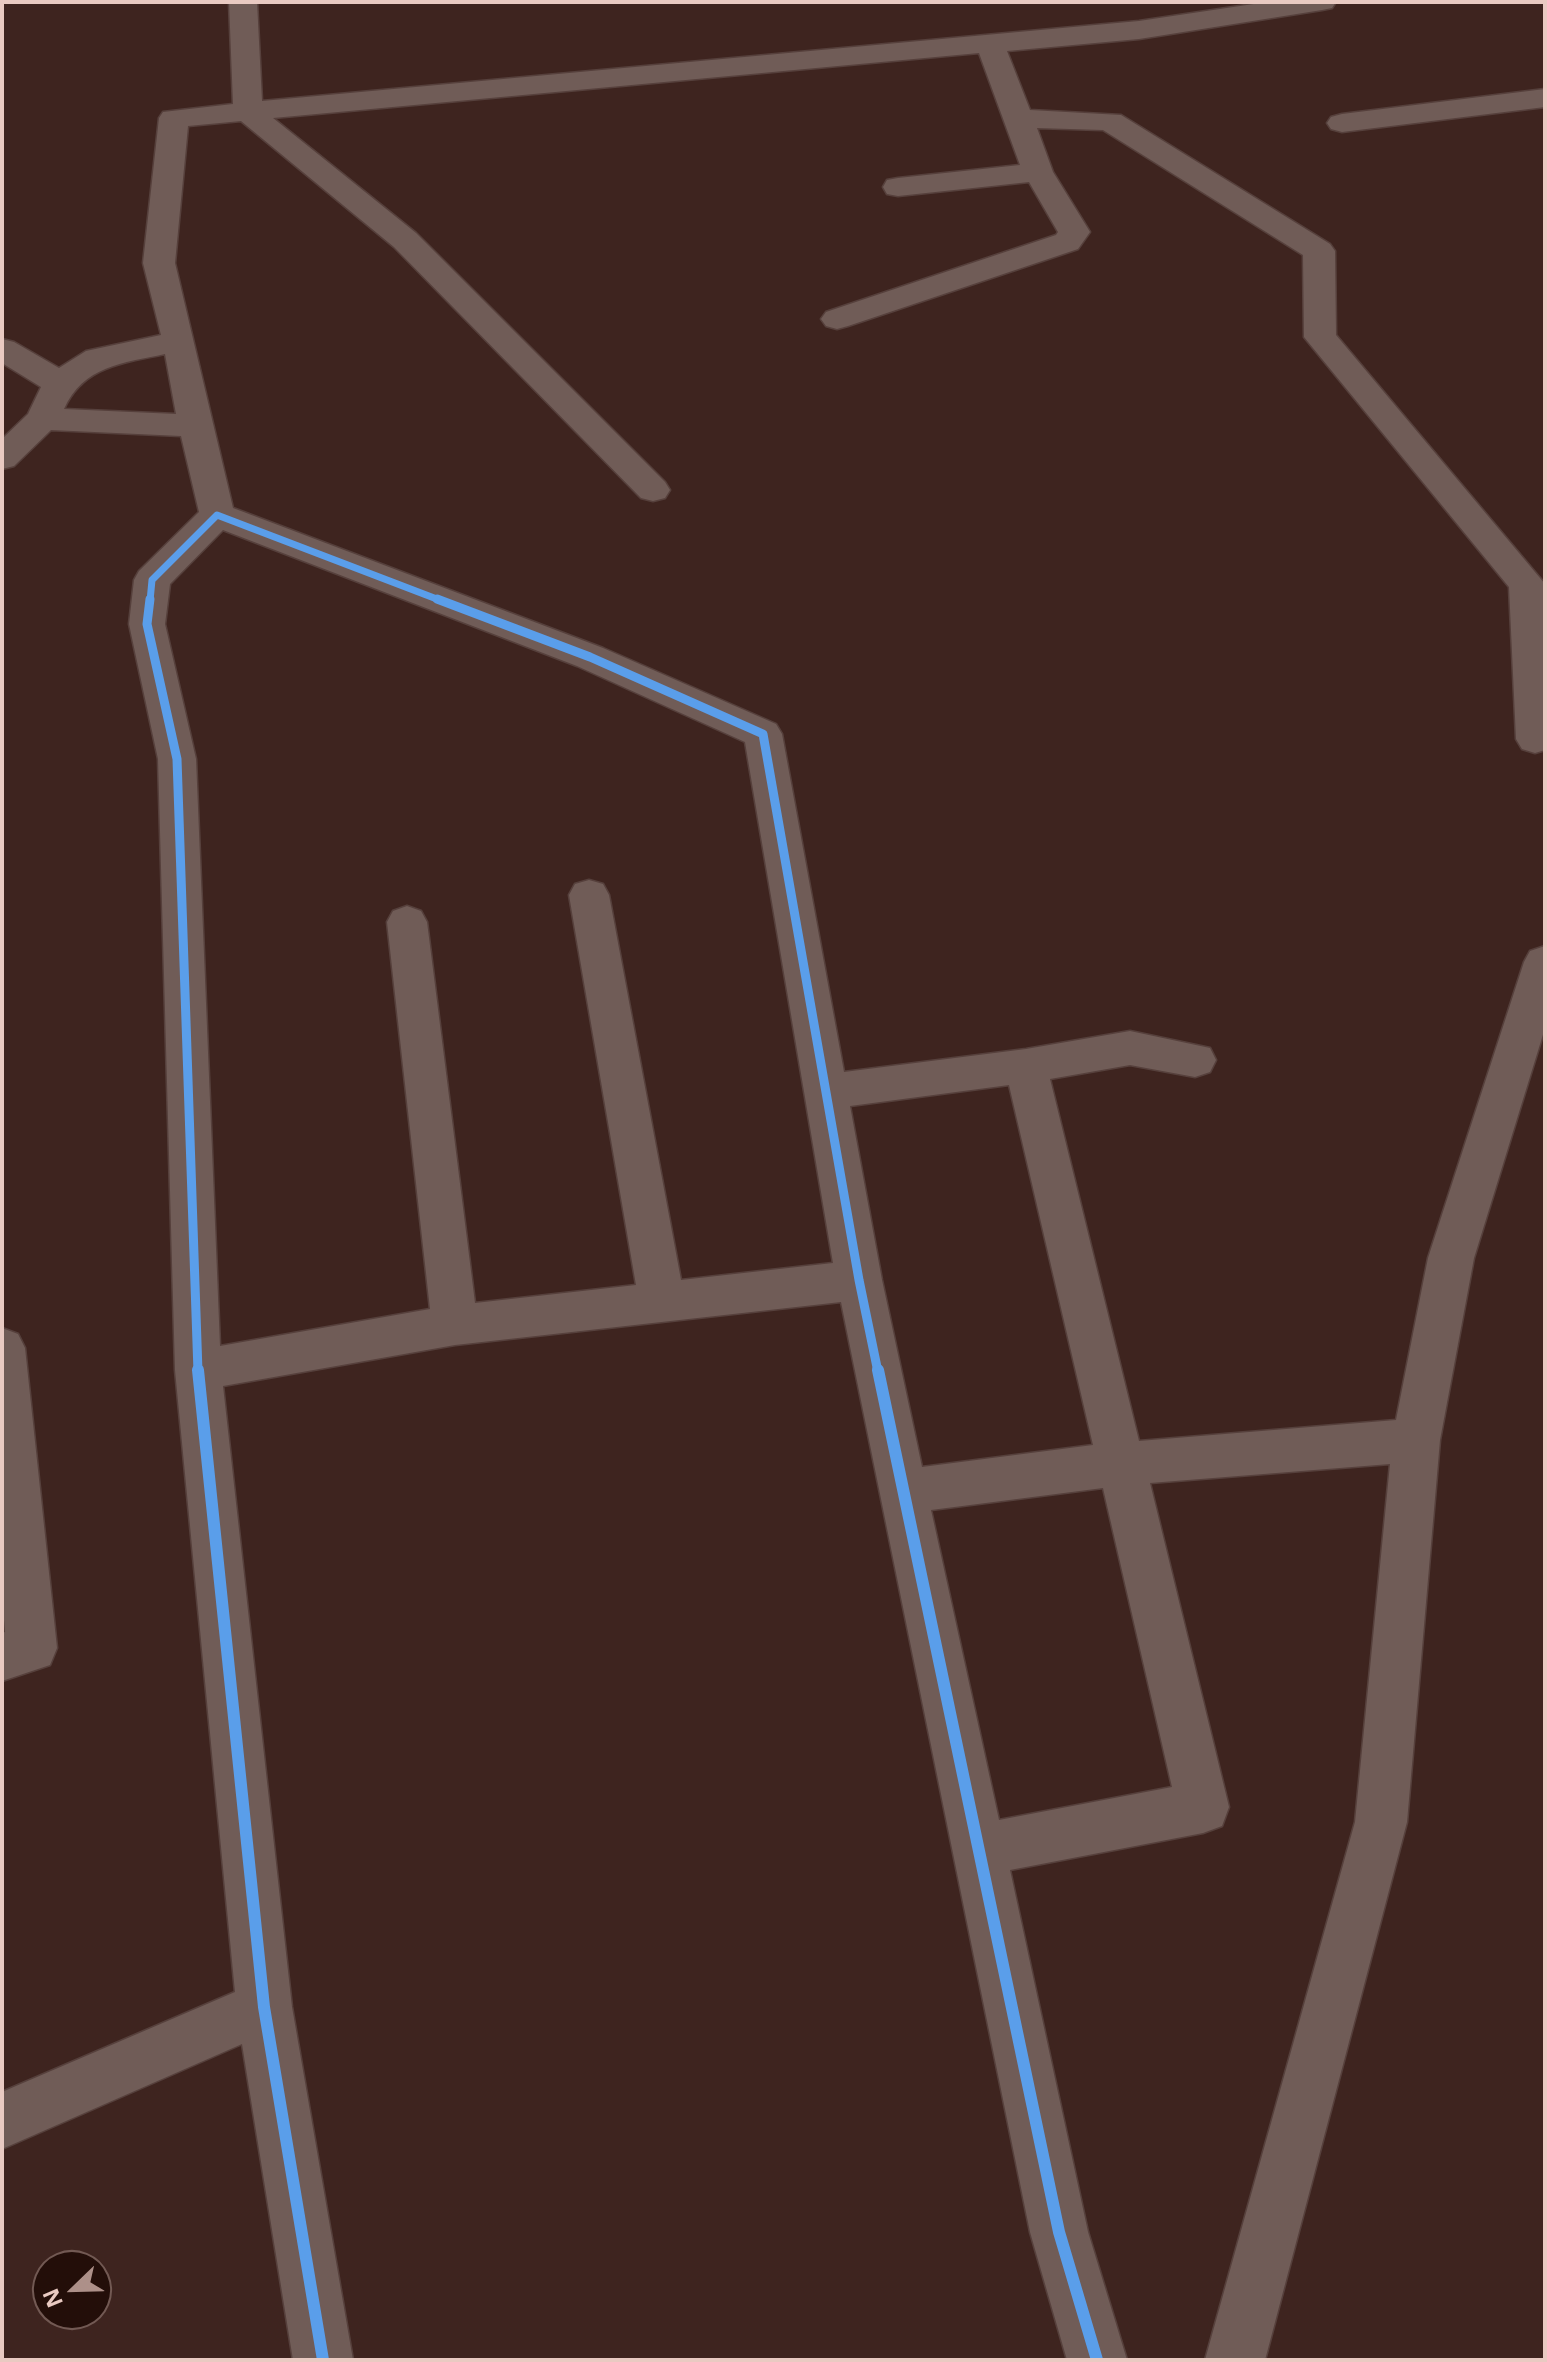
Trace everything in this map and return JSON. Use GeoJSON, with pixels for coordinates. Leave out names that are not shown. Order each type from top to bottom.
{"type":"FeatureCollection","features":[{"type":"Feature","properties":{"kind":"street"},"geometry":{"type":"LineString","coordinates":[[243,2],[248,112],[405,240],[653,490]]}},
{"type":"Feature","properties":{"kind":"street"},"geometry":{"type":"LineString","coordinates":[[217,515],[159,263],[174,118],[1139,30],[1322,2]]}},
{"type":"Feature","properties":{"kind":"street"},"geometry":{"type":"LineString","coordinates":[[837,319],[1067,242],[1074,232],[1038,172],[990,44]]}},
{"type":"Feature","properties":{"kind":"street"},"geometry":{"type":"LineString","coordinates":[[1342,123],[1545,98]]}},
{"type":"Feature","properties":{"kind":"street"},"geometry":{"type":"LineString","coordinates":[[1017,119],[1110,121],[1319,251],[1320,337],[1527,584],[1535,739]]}},
{"type":"Feature","properties":{"kind":"street"},"geometry":{"type":"LineString","coordinates":[[898,187],[1038,172]]}},
{"type":"Feature","properties":{"kind":"street"},"geometry":{"type":"LineString","coordinates":[[2,458],[43,419],[59,383],[98,358],[179,341]]}},
{"type":"Feature","properties":{"kind":"street"},"geometry":{"type":"LineString","coordinates":[[2,349],[59,383]]}},
{"type":"Feature","properties":{"kind":"street"},"geometry":{"type":"LineString","coordinates":[[43,419],[195,426]]}},
{"type":"Feature","properties":{"kind":"street"},"geometry":{"type":"LineString","coordinates":[[217,515],[590,657],[763,734],[859,1280],[1059,2232],[1097,2360]]}},
{"type":"Feature","properties":{"kind":"street"},"geometry":{"type":"LineString","coordinates":[[217,515],[152,580],[147,624],[177,759],[198,1370],[264,2007],[323,2360]]}},
{"type":"Feature","properties":{"kind":"street"},"geometry":{"type":"LineString","coordinates":[[589,895],[662,1302]]}},
{"type":"Feature","properties":{"kind":"street"},"geometry":{"type":"LineString","coordinates":[[407,922],[455,1325]]}},
{"type":"Feature","properties":{"kind":"street"},"geometry":{"type":"LineString","coordinates":[[1235,2360],[1381,1822],[1416,1440],[1451,1258],[1545,962]]}},
{"type":"Feature","properties":{"kind":"street"},"geometry":{"type":"LineString","coordinates":[[825,1092],[1026,1066],[1130,1048],[1195,1060]]}},
{"type":"Feature","properties":{"kind":"street"},"geometry":{"type":"LineString","coordinates":[[978,1850],[1203,1807],[1026,1066]]}},
{"type":"Feature","properties":{"kind":"street"},"geometry":{"type":"LineString","coordinates":[[198,1370],[455,1325],[859,1280]]}},
{"type":"Feature","properties":{"kind":"street"},"geometry":{"type":"LineString","coordinates":[[2,1348],[32,1648],[2,1657]]}},
{"type":"Feature","properties":{"kind":"street"},"geometry":{"type":"LineString","coordinates":[[903,1491],[1119,1464],[1416,1440]]}},
{"type":"Feature","properties":{"kind":"street"},"geometry":{"type":"LineString","coordinates":[[2,2121],[264,2007]]}},
{"type":"Feature","properties":{"kind":"cycle path"},"geometry":{"type":"LineString","coordinates":[[323,2360],[264,2007],[198,1370],[177,759],[147,624],[152,580],[217,515],[590,657],[763,734],[859,1280],[1059,2232],[1097,2360]]}}]}
